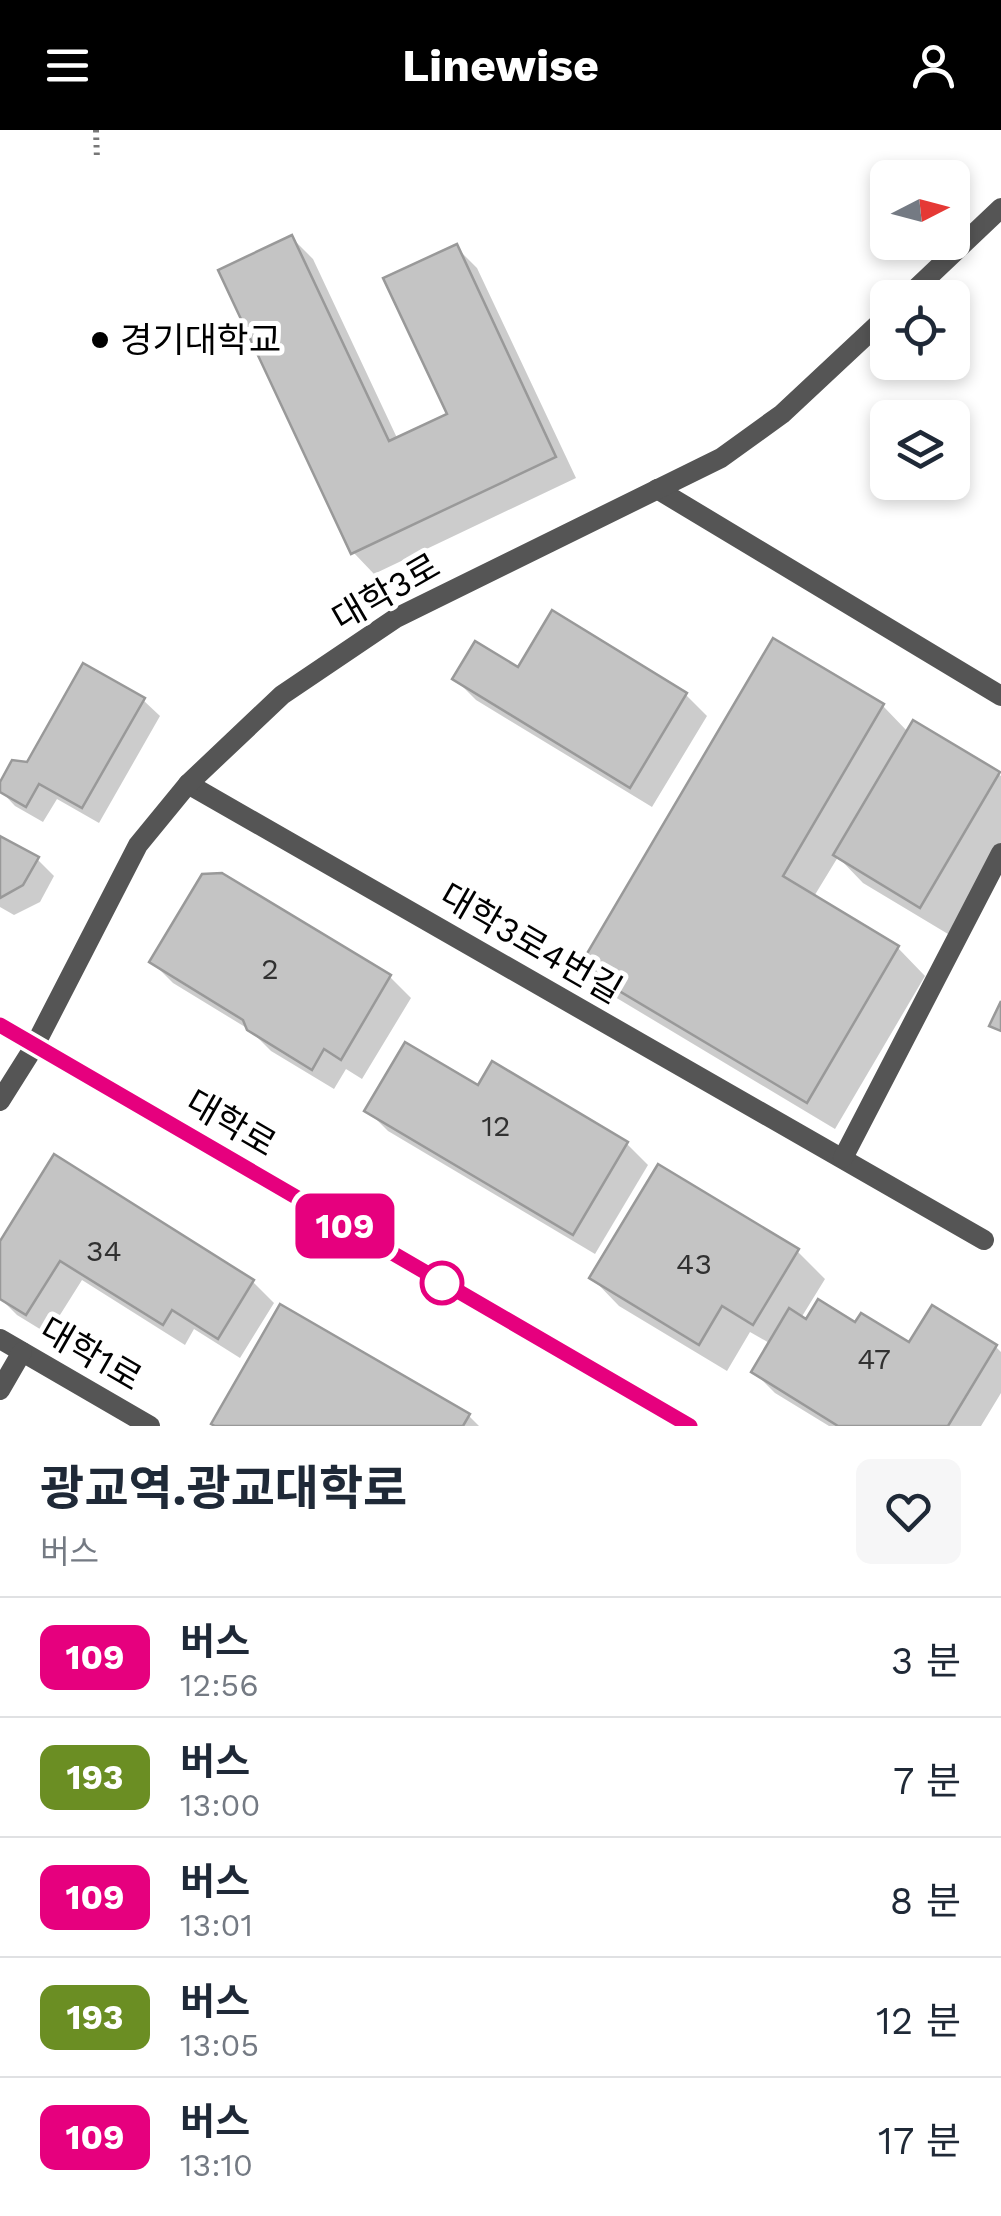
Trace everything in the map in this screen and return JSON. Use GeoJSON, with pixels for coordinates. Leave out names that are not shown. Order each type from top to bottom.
{"type":"FeatureCollection","features":[{"type":"Feature","properties":{"kind":"street"},"geometry":{"type":"LineString","coordinates":[[925,280],[1001,208]]}},
{"type":"Feature","properties":{"kind":"street","name":"대학3로"},"geometry":{"type":"LineString","coordinates":[[0,1100],[34,1046],[138,845],[188,784],[282,695],[396,618],[720,458],[782,414],[870,332]]}},
{"type":"Feature","properties":{"kind":"street"},"geometry":{"type":"LineString","coordinates":[[657,489],[1001,696]]}},
{"type":"Feature","properties":{"kind":"street","name":"대학3로4번길"},"geometry":{"type":"LineString","coordinates":[[188,784],[984,1240]]}},
{"type":"Feature","properties":{"kind":"street"},"geometry":{"type":"LineString","coordinates":[[842,1158],[1001,854]]}},
{"type":"Feature","properties":{"kind":"street","name":"대학로"},"geometry":{"type":"LineString","coordinates":[[0,1025],[690,1426]]}},
{"type":"Feature","properties":{"kind":"street","name":"대학1로"},"geometry":{"type":"LineString","coordinates":[[0,1339],[150,1426]]}},
{"type":"Feature","properties":{"kind":"street"},"geometry":{"type":"LineString","coordinates":[[0,1390],[22,1352]]}},
{"type":"Feature","properties":{"kind":"path"},"geometry":{"type":"LineString","coordinates":[[96,130],[98,160]]}},
{"type":"Feature","properties":{"kind":"building"},"geometry":{"type":"Polygon","coordinates":[[[292,235],[389,441],[447,414],[383,278],[457,244],[556,457],[351,554],[218,270],[292,235]]]}},
{"type":"Feature","properties":{"kind":"building"},"geometry":{"type":"Polygon","coordinates":[[[552,610],[687,693],[630,788],[452,679],[475,641],[518,667],[552,610]]]}},
{"type":"Feature","properties":{"kind":"building"},"geometry":{"type":"Polygon","coordinates":[[[773,638],[884,704],[783,876],[899,946],[807,1103],[579,967],[773,638]]]}},
{"type":"Feature","properties":{"kind":"building"},"geometry":{"type":"Polygon","coordinates":[[[83,663],[145,698],[82,808],[39,784],[26,807],[0,792],[0,782],[12,760],[27,762],[83,663]]]}},
{"type":"Feature","properties":{"kind":"building"},"geometry":{"type":"Polygon","coordinates":[[[913,720],[1000,772],[920,908],[833,855],[913,720]]]}},
{"type":"Feature","properties":{"kind":"building"},"geometry":{"type":"Polygon","coordinates":[[[0,836],[39,857],[23,885],[0,898],[0,836]]]}},
{"type":"Feature","properties":{"kind":"building"},"geometry":{"type":"Polygon","coordinates":[[[222,873],[391,975],[341,1060],[324,1049],[312,1070],[247,1030],[243,1020],[149,962],[202,874],[222,873]]]}},
{"type":"Feature","properties":{"kind":"building"},"geometry":{"type":"Polygon","coordinates":[[[1001,1001],[1001,1031],[989,1026],[1001,1001]]]}},
{"type":"Feature","properties":{"kind":"building"},"geometry":{"type":"Polygon","coordinates":[[[405,1042],[478,1085],[492,1061],[628,1142],[573,1235],[364,1111],[405,1042]]]}},
{"type":"Feature","properties":{"kind":"building"},"geometry":{"type":"Polygon","coordinates":[[[54,1154],[254,1280],[218,1339],[172,1310],[163,1325],[60,1261],[26,1315],[0,1299],[0,1241],[54,1154]]]}},
{"type":"Feature","properties":{"kind":"building"},"geometry":{"type":"Polygon","coordinates":[[[658,1164],[799,1249],[753,1325],[722,1306],[699,1345],[589,1278],[658,1164]]]}},
{"type":"Feature","properties":{"kind":"building"},"geometry":{"type":"Polygon","coordinates":[[[818,1299],[855,1322],[861,1313],[909,1342],[932,1305],[997,1345],[948,1426],[838,1426],[751,1372],[789,1308],[806,1319],[818,1299]]]}},
{"type":"Feature","properties":{"kind":"building"},"geometry":{"type":"Polygon","coordinates":[[[280,1304],[470,1414],[463,1426],[211,1424],[280,1304]]]}},
{"type":"Feature","properties":{"kind":"bus line","name":"109"},"geometry":{"type":"LineString","coordinates":[[0,1025],[690,1426]]}},
{"type":"Feature","properties":{"kind":"place","name":"경기대학교"},"geometry":{"type":"Point","coordinates":[100,340]}}]}
